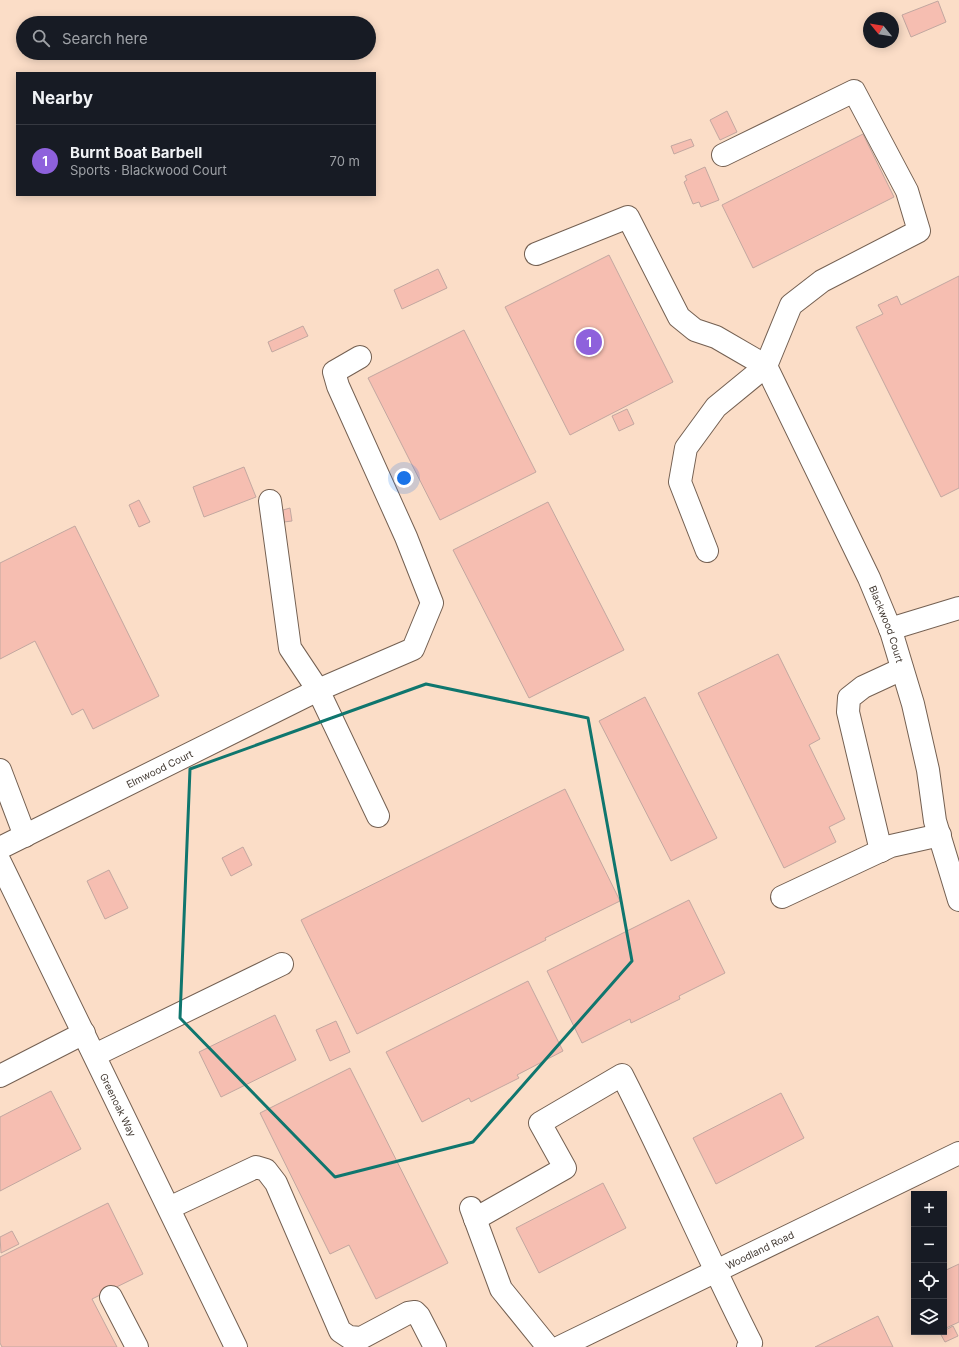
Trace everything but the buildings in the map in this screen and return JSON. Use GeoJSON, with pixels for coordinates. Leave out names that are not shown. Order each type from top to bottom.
{"type":"FeatureCollection","features":[{"type":"Feature","properties":{"kind":"street"},"geometry":{"type":"LineString","coordinates":[[707,551],[680,482],[686,448],[716,407],[766,366],[791,305],[822,281],[919,231],[907,191],[854,91],[723,155]]}},
{"type":"Feature","properties":{"kind":"street"},"geometry":{"type":"LineString","coordinates":[[536,254],[628,217],[679,317],[695,330],[716,337],[766,366]]}},
{"type":"Feature","properties":{"kind":"street","name":"Elmwood Court"},"geometry":{"type":"LineString","coordinates":[[0,848],[318,690],[413,649],[432,603],[406,537],[338,386],[334,372],[360,357]]}},
{"type":"Feature","properties":{"kind":"street","name":"Blackwood Court"},"geometry":{"type":"LineString","coordinates":[[766,366],[869,578],[890,629],[913,704],[928,770],[935,820],[959,900]]}},
{"type":"Feature","properties":{"kind":"street"},"geometry":{"type":"LineString","coordinates":[[270,501],[290,648],[318,690],[378,816]]}},
{"type":"Feature","properties":{"kind":"street"},"geometry":{"type":"LineString","coordinates":[[890,629],[959,608]]}},
{"type":"Feature","properties":{"kind":"street"},"geometry":{"type":"LineString","coordinates":[[881,851],[848,712],[849,698],[863,686],[902,669]]}},
{"type":"Feature","properties":{"kind":"street"},"geometry":{"type":"LineString","coordinates":[[0,770],[25,836]]}},
{"type":"Feature","properties":{"kind":"street"},"geometry":{"type":"LineString","coordinates":[[782,897],[891,846],[940,835]]}},
{"type":"Feature","properties":{"kind":"street","name":"Greenoak Way"},"geometry":{"type":"LineString","coordinates":[[0,862],[236,1347]]}},
{"type":"Feature","properties":{"kind":"street"},"geometry":{"type":"LineString","coordinates":[[95,1055],[282,964]]}},
{"type":"Feature","properties":{"kind":"street"},"geometry":{"type":"LineString","coordinates":[[0,1076],[84,1033]]}},
{"type":"Feature","properties":{"kind":"street"},"geometry":{"type":"LineString","coordinates":[[548,1347],[501,1289],[473,1214],[565,1168],[540,1122],[622,1075],[645,1120],[715,1272],[751,1343],[748,1347]]}},
{"type":"Feature","properties":{"kind":"street","name":"Woodland Road"},"geometry":{"type":"LineString","coordinates":[[560,1347],[959,1153]]}},
{"type":"Feature","properties":{"kind":"street"},"geometry":{"type":"LineString","coordinates":[[169,1208],[256,1168],[266,1170],[276,1183],[340,1331],[349,1337],[361,1338],[408,1313],[415,1312],[419,1316],[435,1347]]}},
{"type":"Feature","properties":{"kind":"street"},"geometry":{"type":"LineString","coordinates":[[111,1298],[137,1347]]}},
{"type":"Feature","properties":{"kind":"highlighted area"},"geometry":{"type":"Polygon","coordinates":[[[426,684],[588,718],[632,961],[473,1142],[335,1177],[180,1018],[190,769],[426,684]]]}},
{"type":"Feature","properties":{"kind":"shaded area"},"geometry":{"type":"Polygon","coordinates":[[[0,0],[959,0],[959,1347],[0,1347],[0,0]]]}},
{"type":"Feature","properties":{"kind":"place","name":"Burnt Boat Barbell"},"geometry":{"type":"Point","coordinates":[589,342]}}]}
